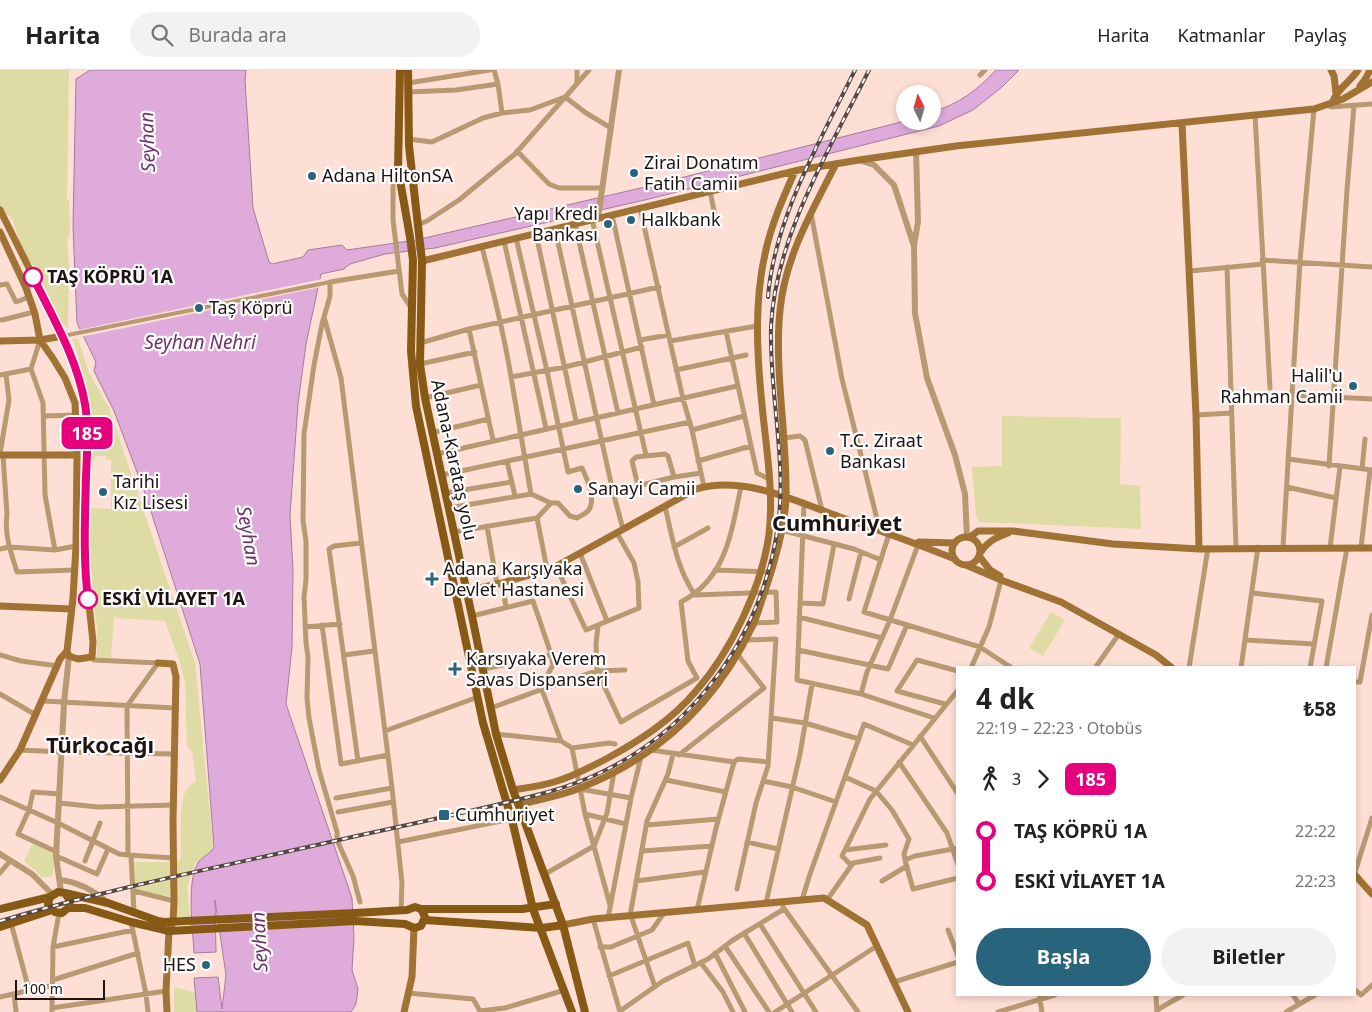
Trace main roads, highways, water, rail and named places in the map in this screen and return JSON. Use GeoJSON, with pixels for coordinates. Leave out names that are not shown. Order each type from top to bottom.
{"type":"FeatureCollection","features":[{"type":"Feature","properties":{"kind":"main road"},"geometry":{"type":"LineString","coordinates":[[400,70],[398,169],[414,236]]}},
{"type":"Feature","properties":{"kind":"main road"},"geometry":{"type":"LineString","coordinates":[[408,70],[408,139],[418,225],[414,236]]}},
{"type":"Feature","properties":{"kind":"main road"},"geometry":{"type":"LineString","coordinates":[[1331,70],[1334,76],[1336,93]]}},
{"type":"Feature","properties":{"kind":"main road"},"geometry":{"type":"LineString","coordinates":[[1331,103],[1336,93],[1358,70]]}},
{"type":"Feature","properties":{"kind":"main road"},"geometry":{"type":"LineString","coordinates":[[421,258],[482,247],[596,217],[612,215],[795,171],[859,160],[916,151],[1314,109],[1343,99],[1356,90],[1369,80],[1370,70]]}},
{"type":"Feature","properties":{"kind":"main road"},"geometry":{"type":"LineString","coordinates":[[1182,124],[1196,415],[1199,549]]}},
{"type":"Feature","properties":{"kind":"main road"},"geometry":{"type":"LineString","coordinates":[[520,805],[579,789],[642,757],[651,750],[685,723],[712,691],[738,655],[754,623],[771,572],[781,530],[786,497],[779,348],[780,310],[791,256],[836,164]]}},
{"type":"Feature","properties":{"kind":"main road"},"geometry":{"type":"LineString","coordinates":[[513,790],[554,782],[577,774],[632,745],[661,724],[696,691],[735,634],[754,592],[769,532],[769,479],[757,326],[759,295],[765,254],[776,217],[795,171]]}},
{"type":"Feature","properties":{"kind":"main road"},"geometry":{"type":"LineString","coordinates":[[0,210],[67,336],[85,404],[87,455],[84,557],[92,657],[78,659],[68,654]]}},
{"type":"Feature","properties":{"kind":"main road"},"geometry":{"type":"LineString","coordinates":[[0,232],[29,297],[40,340],[65,378],[75,403],[77,455],[76,546],[68,654],[58,666],[20,750],[0,780]]}},
{"type":"Feature","properties":{"kind":"main road","name":"Adana-Karataş yolu"},"geometry":{"type":"LineString","coordinates":[[414,236],[421,258],[420,364],[425,398],[496,734],[513,790],[563,925],[585,1012]]}},
{"type":"Feature","properties":{"kind":"main road","name":"Adana-Karataş yolu"},"geometry":{"type":"LineString","coordinates":[[414,236],[411,351],[416,406],[478,697],[533,908],[572,1012]]}},
{"type":"Feature","properties":{"kind":"main road"},"geometry":{"type":"LineString","coordinates":[[0,341],[40,340],[67,336]]}},
{"type":"Feature","properties":{"kind":"main road"},"geometry":{"type":"LineString","coordinates":[[1,454],[77,455]]}},
{"type":"Feature","properties":{"kind":"main road"},"geometry":{"type":"LineString","coordinates":[[466,591],[500,584],[556,566],[696,490],[704,487],[728,485],[786,497],[955,559],[962,564],[1001,580],[1061,602],[1156,655],[1170,666]]}},
{"type":"Feature","properties":{"kind":"main road"},"geometry":{"type":"LineString","coordinates":[[955,559],[952,551],[955,543],[978,531],[1013,531],[1113,544],[1199,549],[1258,547],[1372,548]]}},
{"type":"Feature","properties":{"kind":"main road"},"geometry":{"type":"LineString","coordinates":[[966,565],[974,563],[987,543],[993,538],[1013,531]]}},
{"type":"Feature","properties":{"kind":"main road"},"geometry":{"type":"LineString","coordinates":[[897,537],[924,543],[955,543]]}},
{"type":"Feature","properties":{"kind":"main road"},"geometry":{"type":"LineString","coordinates":[[969,537],[979,545],[980,554],[990,570],[1020,587]]}},
{"type":"Feature","properties":{"kind":"main road"},"geometry":{"type":"LineString","coordinates":[[0,606],[71,609]]}},
{"type":"Feature","properties":{"kind":"main road"},"geometry":{"type":"LineString","coordinates":[[158,663],[173,664],[176,677],[174,901],[173,922],[169,932],[166,991],[167,1012]]}},
{"type":"Feature","properties":{"kind":"main road"},"geometry":{"type":"LineString","coordinates":[[1356,874],[1372,894]]}},
{"type":"Feature","properties":{"kind":"main road"},"geometry":{"type":"LineString","coordinates":[[0,909],[63,892],[108,903],[158,922],[355,917],[405,924],[414,928],[421,926],[425,920],[421,909]]}},
{"type":"Feature","properties":{"kind":"main road"},"geometry":{"type":"LineString","coordinates":[[0,926],[66,911],[70,902],[63,892]]}},
{"type":"Feature","properties":{"kind":"main road"},"geometry":{"type":"LineString","coordinates":[[51,896],[48,904],[55,912]]}},
{"type":"Feature","properties":{"kind":"main road"},"geometry":{"type":"LineString","coordinates":[[425,920],[542,928],[593,919],[766,903],[782,905],[802,900],[824,898],[867,925],[908,1012]]}},
{"type":"Feature","properties":{"kind":"main road"},"geometry":{"type":"LineString","coordinates":[[68,908],[85,908],[169,932],[355,917],[404,910],[412,907],[421,909],[533,908],[556,904]]}},
{"type":"Feature","properties":{"kind":"main road"},"geometry":{"type":"LineString","coordinates":[[404,910],[405,924]]}},
{"type":"Feature","properties":{"kind":"main road"},"geometry":{"type":"LineString","coordinates":[[404,1012],[412,977],[414,928]]}},
{"type":"Feature","properties":{"kind":"water","name":"Seyhan Nehri"},"geometry":{"type":"Polygon","coordinates":[[[90,70],[246,70],[245,80],[253,208],[269,262],[272,264],[303,257],[308,250],[342,245],[347,250],[416,240],[645,187],[896,123],[896,130],[923,130],[649,199],[435,248],[385,254],[350,264],[344,269],[321,274],[306,344],[298,404],[290,515],[293,571],[292,647],[286,704],[352,898],[354,938],[352,970],[358,989],[356,1004],[351,1012],[197,1012],[194,978],[218,977],[222,1009],[226,975],[215,900],[216,952],[194,953],[191,894],[194,871],[198,863],[214,847],[200,664],[146,496],[114,411],[94,371],[96,362],[77,323],[73,226],[76,79],[90,70]]]}},
{"type":"Feature","properties":{"kind":"water","name":"Seyhan Nehri"},"geometry":{"type":"Polygon","coordinates":[[[996,70],[1019,70],[1002,87],[973,110],[941,125],[941,109],[967,96],[996,70]]]}},
{"type":"Feature","properties":{"kind":"railway"},"geometry":{"type":"LineString","coordinates":[[768,297],[779,238],[789,209],[814,152],[855,70]]}},
{"type":"Feature","properties":{"kind":"railway"},"geometry":{"type":"LineString","coordinates":[[0,921],[131,887],[466,812],[560,788],[582,781],[629,757],[662,734],[692,706],[718,675],[740,641],[757,604],[770,565],[778,525],[780,501],[779,452],[771,351],[771,327],[775,293],[793,227],[822,162],[869,70]]}},
{"type":"Feature","properties":{"kind":"place","name":"Zirai Donatım Fatih Camii"},"geometry":{"type":"Point","coordinates":[634,173]}},
{"type":"Feature","properties":{"kind":"place","name":"Adana HiltonSA"},"geometry":{"type":"Point","coordinates":[312,176]}},
{"type":"Feature","properties":{"kind":"place","name":"Halkbank"},"geometry":{"type":"Point","coordinates":[631,220]}},
{"type":"Feature","properties":{"kind":"place","name":"Yapı Kredi Bankası"},"geometry":{"type":"Point","coordinates":[608,224]}},
{"type":"Feature","properties":{"kind":"place","name":"TAŞ KÖPRÜ 1A"},"geometry":{"type":"Point","coordinates":[33,277]}},
{"type":"Feature","properties":{"kind":"place","name":"Taș Köprü"},"geometry":{"type":"Point","coordinates":[199,308]}},
{"type":"Feature","properties":{"kind":"place","name":"Halil'u Rahman Camii"},"geometry":{"type":"Point","coordinates":[1353,386]}},
{"type":"Feature","properties":{"kind":"place","name":"T.C. Ziraat Bankası"},"geometry":{"type":"Point","coordinates":[830,451]}},
{"type":"Feature","properties":{"kind":"place","name":"Sanayi Camii"},"geometry":{"type":"Point","coordinates":[578,489]}},
{"type":"Feature","properties":{"kind":"place","name":"Tarihi Kız Lisesi"},"geometry":{"type":"Point","coordinates":[103,492]}},
{"type":"Feature","properties":{"kind":"place","name":"Adana Karşıyaka Devlet Hastanesi"},"geometry":{"type":"Point","coordinates":[432,579]}},
{"type":"Feature","properties":{"kind":"place","name":"ESKİ VİLAYET 1A"},"geometry":{"type":"Point","coordinates":[88,599]}},
{"type":"Feature","properties":{"kind":"place","name":"Karsıyaka Verem Savas Dispanseri"},"geometry":{"type":"Point","coordinates":[455,669]}},
{"type":"Feature","properties":{"kind":"place","name":"Cumhuriyet"},"geometry":{"type":"Point","coordinates":[444,815]}},
{"type":"Feature","properties":{"kind":"place","name":"HES"},"geometry":{"type":"Point","coordinates":[206,965]}},
{"type":"Feature","properties":{"kind":"district","name":"Cumhuriyet"},"geometry":{"type":"Point","coordinates":[837,523]}},
{"type":"Feature","properties":{"kind":"district","name":"Türkocağı"},"geometry":{"type":"Point","coordinates":[100,745]}},
{"type":"Feature","properties":{"kind":"water label","name":"Seyhan"},"geometry":{"type":"Point","coordinates":[147,142]}},
{"type":"Feature","properties":{"kind":"water label","name":"Seyhan"},"geometry":{"type":"Point","coordinates":[249,536]}},
{"type":"Feature","properties":{"kind":"water label","name":"Seyhan"},"geometry":{"type":"Point","coordinates":[259,942]}}]}
